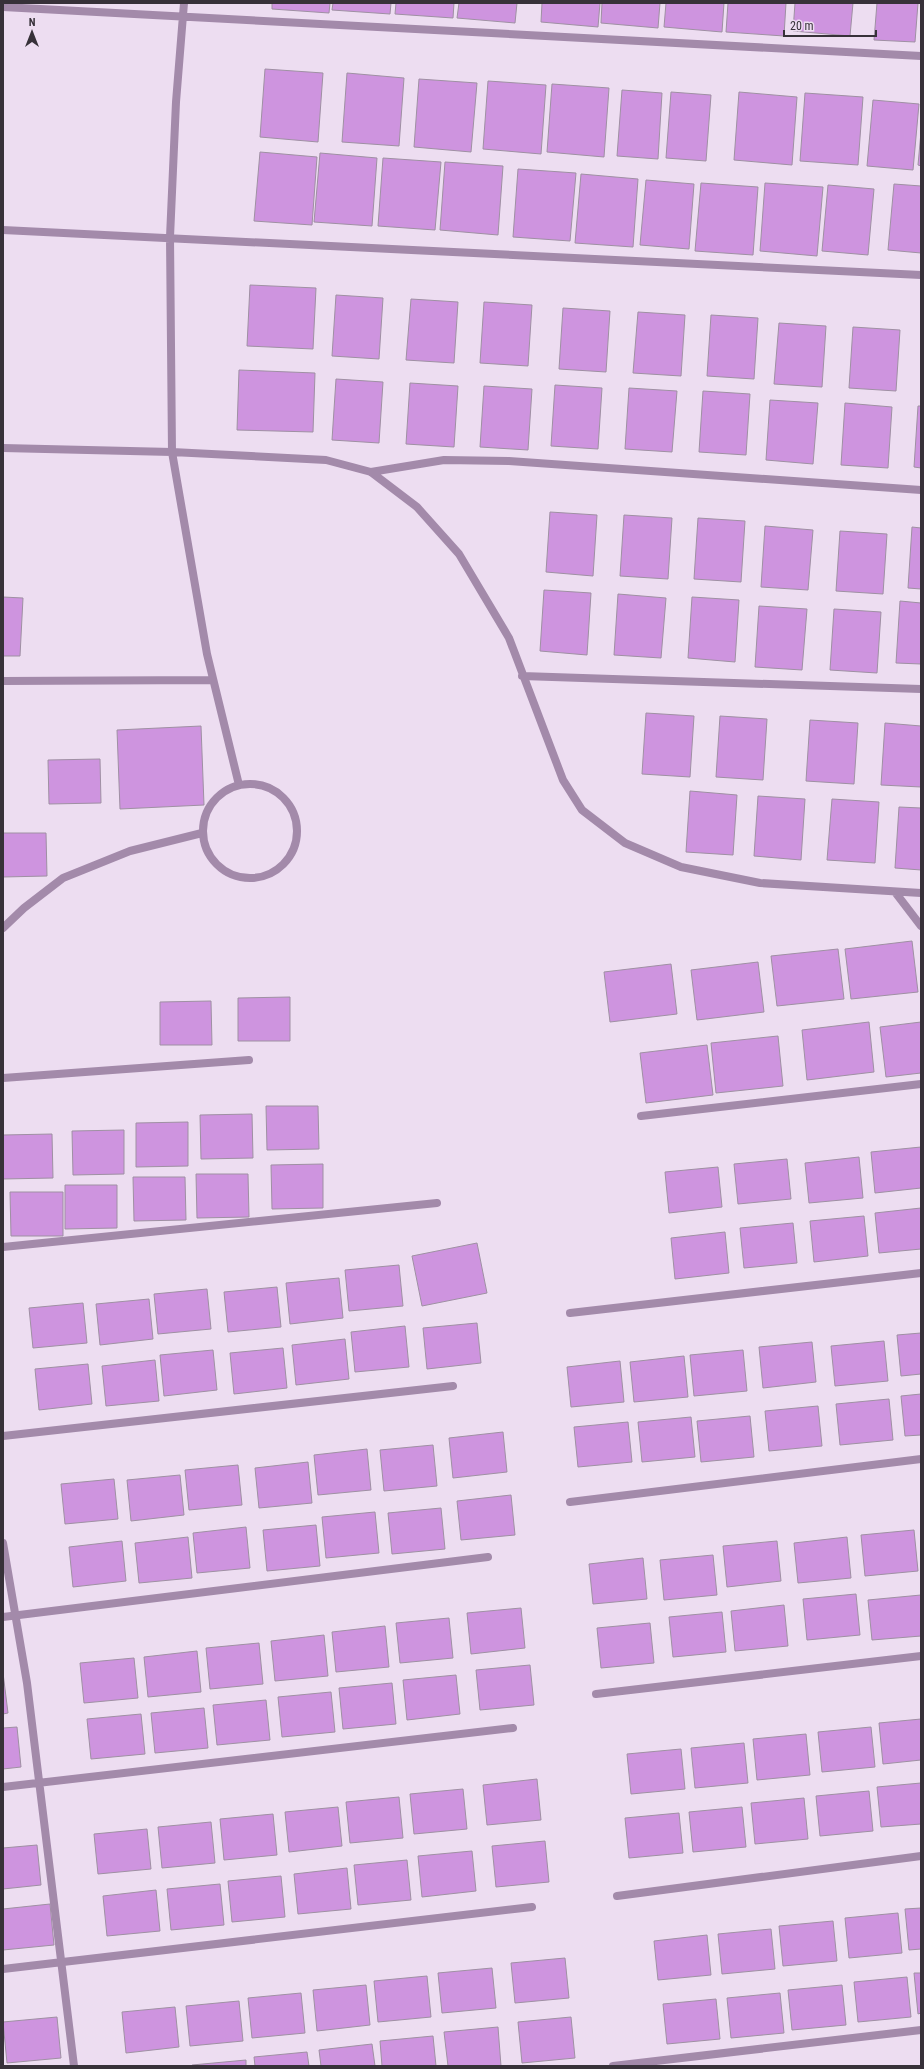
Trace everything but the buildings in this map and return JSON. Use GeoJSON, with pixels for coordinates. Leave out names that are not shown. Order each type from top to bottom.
{"type":"FeatureCollection","features":[{"type":"Feature","properties":{"kind":"street"},"geometry":{"type":"LineString","coordinates":[[184,3],[176,102],[170,237],[172,452],[213,680],[239,785]]}},
{"type":"Feature","properties":{"kind":"street"},"geometry":{"type":"LineString","coordinates":[[3,7],[921,56]]}},
{"type":"Feature","properties":{"kind":"street"},"geometry":{"type":"LineString","coordinates":[[3,230],[921,275]]}},
{"type":"Feature","properties":{"kind":"street"},"geometry":{"type":"LineString","coordinates":[[3,448],[172,452],[326,460],[371,472],[417,507],[459,554],[508,638],[563,780],[582,810],[625,843],[681,867],[760,882],[895,892],[921,892]]}},
{"type":"Feature","properties":{"kind":"street"},"geometry":{"type":"LineString","coordinates":[[371,472],[444,460],[508,461],[921,490]]}},
{"type":"Feature","properties":{"kind":"street"},"geometry":{"type":"LineString","coordinates":[[522,676],[921,689]]}},
{"type":"Feature","properties":{"kind":"street"},"geometry":{"type":"LineString","coordinates":[[3,682],[213,680]]}},
{"type":"Feature","properties":{"kind":"street"},"geometry":{"type":"LineString","coordinates":[[253,784],[268,787],[280,795],[290,806],[296,820],[297,835],[293,849],[285,862],[274,871],[260,876],[244,877],[228,873],[215,863],[206,849],[202,833],[204,817],[212,803],[224,792],[239,785],[253,784]]}},
{"type":"Feature","properties":{"kind":"street"},"geometry":{"type":"LineString","coordinates":[[3,928],[24,908],[63,878],[130,851],[202,833]]}},
{"type":"Feature","properties":{"kind":"street"},"geometry":{"type":"LineString","coordinates":[[895,892],[921,926]]}},
{"type":"Feature","properties":{"kind":"street"},"geometry":{"type":"LineString","coordinates":[[3,1078],[249,1060]]}},
{"type":"Feature","properties":{"kind":"street"},"geometry":{"type":"LineString","coordinates":[[641,1116],[921,1084]]}},
{"type":"Feature","properties":{"kind":"street"},"geometry":{"type":"LineString","coordinates":[[3,1247],[437,1203]]}},
{"type":"Feature","properties":{"kind":"street"},"geometry":{"type":"LineString","coordinates":[[570,1313],[921,1272]]}},
{"type":"Feature","properties":{"kind":"street"},"geometry":{"type":"LineString","coordinates":[[3,1436],[453,1386]]}},
{"type":"Feature","properties":{"kind":"street"},"geometry":{"type":"LineString","coordinates":[[570,1502],[921,1459]]}},
{"type":"Feature","properties":{"kind":"street"},"geometry":{"type":"LineString","coordinates":[[3,1543],[27,1683],[74,2066]]}},
{"type":"Feature","properties":{"kind":"street"},"geometry":{"type":"LineString","coordinates":[[3,1617],[488,1557]]}},
{"type":"Feature","properties":{"kind":"street"},"geometry":{"type":"LineString","coordinates":[[596,1694],[921,1656]]}},
{"type":"Feature","properties":{"kind":"street"},"geometry":{"type":"LineString","coordinates":[[3,1787],[512,1728]]}},
{"type":"Feature","properties":{"kind":"street"},"geometry":{"type":"LineString","coordinates":[[617,1896],[921,1856]]}},
{"type":"Feature","properties":{"kind":"street"},"geometry":{"type":"LineString","coordinates":[[3,1969],[532,1907]]}},
{"type":"Feature","properties":{"kind":"street"},"geometry":{"type":"LineString","coordinates":[[613,2066],[921,2030]]}}]}
